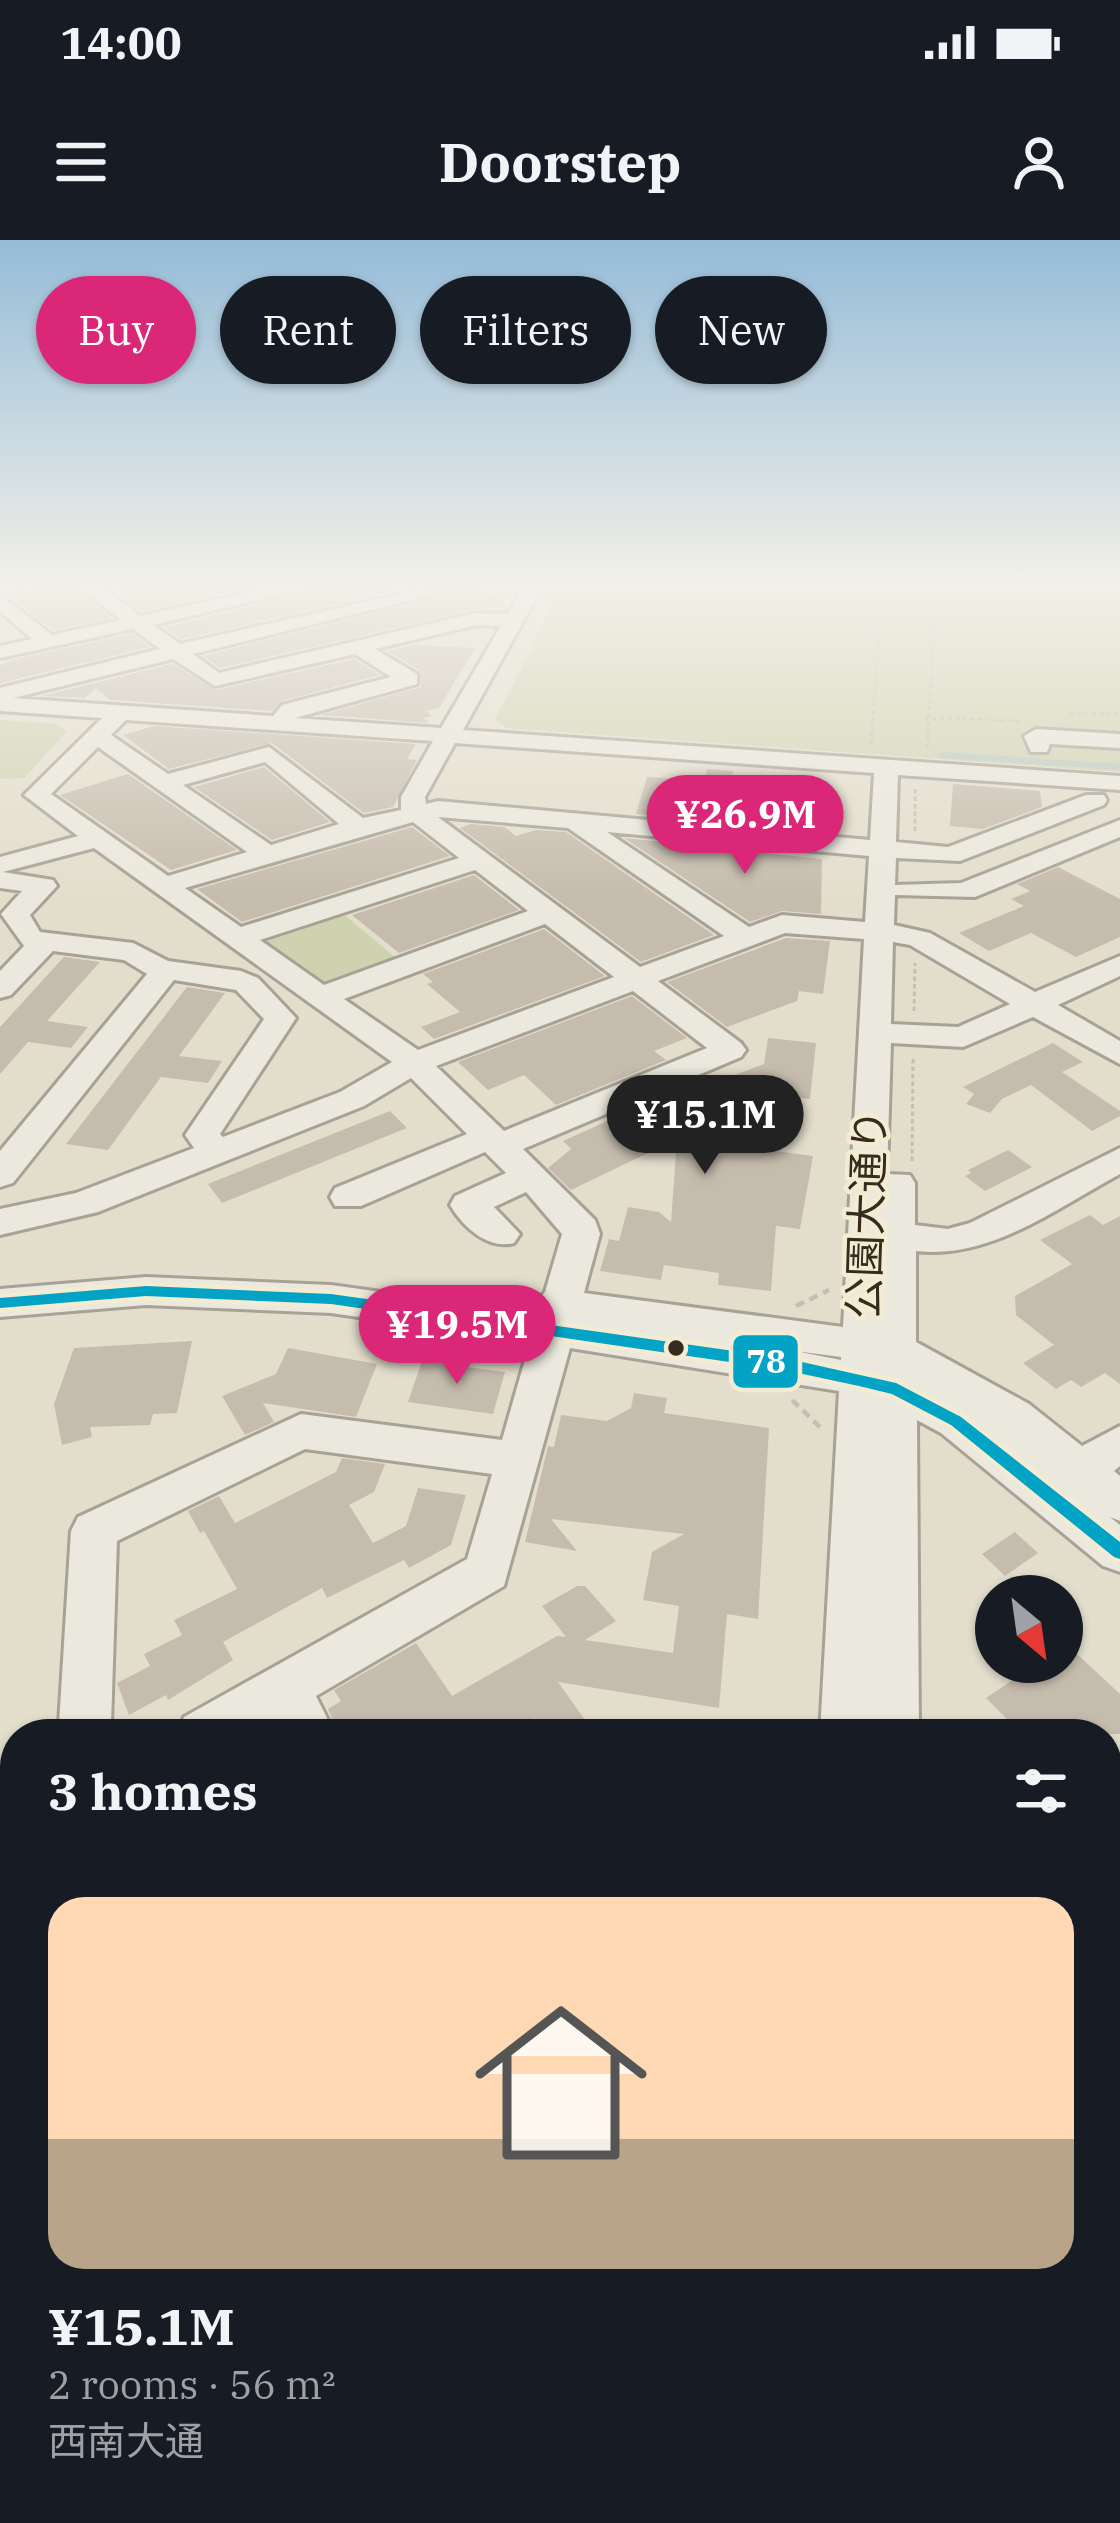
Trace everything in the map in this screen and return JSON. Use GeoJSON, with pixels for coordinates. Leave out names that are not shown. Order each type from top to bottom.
{"type":"FeatureCollection","features":[{"type":"Feature","properties":{"kind":"street"},"geometry":{"type":"LineString","coordinates":[[278,725],[290,710],[383,687]]}},
{"type":"Feature","properties":{"kind":"street"},"geometry":{"type":"LineString","coordinates":[[348,1197],[730,1050],[414,811],[413,796],[460,744],[485,687]]}},
{"type":"Feature","properties":{"kind":"street"},"geometry":{"type":"LineString","coordinates":[[0,701],[109,724],[278,725],[460,744],[606,812]]}},
{"type":"Feature","properties":{"kind":"street"},"geometry":{"type":"LineString","coordinates":[[109,724],[166,782],[268,855]]}},
{"type":"Feature","properties":{"kind":"street"},"geometry":{"type":"LineString","coordinates":[[109,724],[36,795],[237,938],[264,976],[280,1018],[202,1135],[216,1151]]}},
{"type":"Feature","properties":{"kind":"street"},"geometry":{"type":"LineString","coordinates":[[1035,755],[1036,736],[1120,741]]}},
{"type":"Feature","properties":{"kind":"street"},"geometry":{"type":"LineString","coordinates":[[166,782],[269,754],[358,827]]}},
{"type":"Feature","properties":{"kind":"street"},"geometry":{"type":"LineString","coordinates":[[1035,755],[1120,783]]}},
{"type":"Feature","properties":{"kind":"street"},"geometry":{"type":"LineString","coordinates":[[1035,755],[1107,806]]}},
{"type":"Feature","properties":{"kind":"street"},"geometry":{"type":"LineString","coordinates":[[163,886],[414,811],[540,781],[1035,755],[1120,758]]}},
{"type":"Feature","properties":{"kind":"street"},"geometry":{"type":"LineString","coordinates":[[448,799],[623,764]]}},
{"type":"Feature","properties":{"kind":"street","name":"公園大通り"},"geometry":{"type":"LineString","coordinates":[[892,1719],[878,1366],[891,849],[907,764]]}},
{"type":"Feature","properties":{"kind":"street"},"geometry":{"type":"LineString","coordinates":[[540,781],[574,821],[745,937]]}},
{"type":"Feature","properties":{"kind":"street"},"geometry":{"type":"LineString","coordinates":[[574,821],[951,855],[1107,806]]}},
{"type":"Feature","properties":{"kind":"street"},"geometry":{"type":"LineString","coordinates":[[905,890],[965,891],[1120,828]]}},
{"type":"Feature","properties":{"kind":"street"},"geometry":{"type":"LineString","coordinates":[[0,865],[98,839]]}},
{"type":"Feature","properties":{"kind":"street","name":"公園大通り"},"geometry":{"type":"LineString","coordinates":[[891,849],[905,890],[891,933]]}},
{"type":"Feature","properties":{"kind":"street"},"geometry":{"type":"LineString","coordinates":[[237,938],[478,860]]}},
{"type":"Feature","properties":{"kind":"street"},"geometry":{"type":"LineString","coordinates":[[0,880],[43,886],[15,914],[30,939],[133,952],[146,964],[166,970],[264,976],[320,997],[414,1063],[576,1220],[581,1234],[487,1572],[230,1719]]}},
{"type":"Feature","properties":{"kind":"street"},"geometry":{"type":"LineString","coordinates":[[320,997],[551,912]]}},
{"type":"Feature","properties":{"kind":"street"},"geometry":{"type":"LineString","coordinates":[[0,1222],[86,1203],[352,1099],[414,1063],[782,924],[891,933],[943,950],[1120,1054]]}},
{"type":"Feature","properties":{"kind":"street"},"geometry":{"type":"LineString","coordinates":[[0,988],[44,943]]}},
{"type":"Feature","properties":{"kind":"street"},"geometry":{"type":"LineString","coordinates":[[887,1034],[963,1037],[1120,964]]}},
{"type":"Feature","properties":{"kind":"street"},"geometry":{"type":"LineString","coordinates":[[0,1175],[166,970]]}},
{"type":"Feature","properties":{"kind":"street"},"geometry":{"type":"LineString","coordinates":[[246,1069],[284,1074]]}},
{"type":"Feature","properties":{"kind":"street"},"geometry":{"type":"LineString","coordinates":[[881,1234],[949,1242],[983,1232],[1120,1159]]}},
{"type":"Feature","properties":{"kind":"street"},"geometry":{"type":"LineString","coordinates":[[501,1234],[468,1205],[530,1176]]}},
{"type":"Feature","properties":{"kind":"street"},"geometry":{"type":"LineString","coordinates":[[0,1276],[134,1263],[261,1266],[555,1317],[784,1364],[878,1366],[1014,1416],[1120,1502]]}},
{"type":"Feature","properties":{"kind":"street"},"geometry":{"type":"LineString","coordinates":[[0,1303],[146,1291],[331,1299],[555,1317]]}},
{"type":"Feature","properties":{"kind":"street"},"geometry":{"type":"LineString","coordinates":[[878,1366],[956,1421],[1120,1552]]}},
{"type":"Feature","properties":{"kind":"street","name":"公園大通り"},"geometry":{"type":"LineString","coordinates":[[847,1719],[878,1366]]}},
{"type":"Feature","properties":{"kind":"street"},"geometry":{"type":"LineString","coordinates":[[85,1719],[94,1531],[302,1431],[517,1460]]}},
{"type":"Feature","properties":{"kind":"street"},"geometry":{"type":"LineString","coordinates":[[1082,1470],[1120,1443]]}},
{"type":"Feature","properties":{"kind":"street"},"geometry":{"type":"LineString","coordinates":[[284,1689],[301,1719]]}},
{"type":"Feature","properties":{"kind":"path"},"geometry":{"type":"LineString","coordinates":[[844,765],[850,755],[870,754],[875,687]]}},
{"type":"Feature","properties":{"kind":"path"},"geometry":{"type":"LineString","coordinates":[[907,764],[926,718],[929,687]]}},
{"type":"Feature","properties":{"kind":"green space"},"geometry":{"type":"Polygon","coordinates":[[[512,687],[1120,687],[1120,772],[506,728],[495,719],[512,687]]]}},
{"type":"Feature","properties":{"kind":"green space"},"geometry":{"type":"Polygon","coordinates":[[[0,720],[54,724],[67,731],[24,778],[0,779],[0,720]]]}},
{"type":"Feature","properties":{"kind":"green space"},"geometry":{"type":"Polygon","coordinates":[[[340,911],[397,959],[322,988],[252,940],[340,911]]]}},
{"type":"Feature","properties":{"kind":"building"},"geometry":{"type":"Polygon","coordinates":[[[80,687],[336,687],[281,701],[271,711],[110,700],[96,688],[85,698],[42,696],[80,687]]]}},
{"type":"Feature","properties":{"kind":"building"},"geometry":{"type":"Polygon","coordinates":[[[421,687],[452,687],[439,708],[426,711],[432,716],[423,718],[429,723],[321,715],[421,687]]]}},
{"type":"Feature","properties":{"kind":"building"},"geometry":{"type":"Polygon","coordinates":[[[154,726],[416,744],[407,759],[417,760],[393,807],[364,813],[272,743],[169,769],[123,735],[154,726]]]}},
{"type":"Feature","properties":{"kind":"building"},"geometry":{"type":"Polygon","coordinates":[[[264,767],[330,822],[272,840],[194,787],[264,767]]]}},
{"type":"Feature","properties":{"kind":"building"},"geometry":{"type":"Polygon","coordinates":[[[707,769],[733,771],[731,783],[801,788],[797,829],[636,814],[647,777],[704,781],[707,769]]]}},
{"type":"Feature","properties":{"kind":"building"},"geometry":{"type":"Polygon","coordinates":[[[128,774],[237,850],[171,870],[60,795],[128,774]]]}},
{"type":"Feature","properties":{"kind":"building"},"geometry":{"type":"Polygon","coordinates":[[[953,784],[1040,791],[1042,807],[983,829],[950,826],[953,784]]]}},
{"type":"Feature","properties":{"kind":"building"},"geometry":{"type":"Polygon","coordinates":[[[471,824],[504,827],[516,836],[536,830],[566,832],[714,935],[641,962],[460,828],[471,824]]]}},
{"type":"Feature","properties":{"kind":"building"},"geometry":{"type":"Polygon","coordinates":[[[412,827],[450,856],[242,922],[197,889],[412,827]]]}},
{"type":"Feature","properties":{"kind":"building"},"geometry":{"type":"Polygon","coordinates":[[[624,838],[822,859],[821,914],[782,911],[750,922],[624,838]]]}},
{"type":"Feature","properties":{"kind":"building"},"geometry":{"type":"Polygon","coordinates":[[[1058,867],[1120,899],[1120,937],[1076,957],[1031,933],[989,951],[959,933],[1024,906],[1011,899],[1030,891],[1017,884],[1058,867]]]}},
{"type":"Feature","properties":{"kind":"building"},"geometry":{"type":"Polygon","coordinates":[[[474,875],[519,910],[399,953],[352,915],[474,875]]]}},
{"type":"Feature","properties":{"kind":"building"},"geometry":{"type":"Polygon","coordinates":[[[544,929],[605,976],[434,1039],[421,1027],[460,1012],[427,984],[433,982],[423,974],[544,929]]]}},
{"type":"Feature","properties":{"kind":"building"},"geometry":{"type":"Polygon","coordinates":[[[786,938],[830,941],[823,994],[799,991],[797,1001],[727,1027],[667,982],[786,938]]]}},
{"type":"Feature","properties":{"kind":"building"},"geometry":{"type":"Polygon","coordinates":[[[64,957],[100,962],[47,1021],[88,1027],[71,1048],[28,1042],[0,1074],[0,1027],[64,957]]]}},
{"type":"Feature","properties":{"kind":"building"},"geometry":{"type":"Polygon","coordinates":[[[187,987],[225,993],[179,1056],[222,1061],[208,1083],[161,1077],[108,1150],[66,1144],[187,987]]]}},
{"type":"Feature","properties":{"kind":"building"},"geometry":{"type":"Polygon","coordinates":[[[632,996],[687,1038],[654,1051],[666,1060],[556,1105],[524,1075],[488,1090],[458,1062],[632,996]]]}},
{"type":"Feature","properties":{"kind":"building"},"geometry":{"type":"Polygon","coordinates":[[[768,1038],[816,1043],[810,1099],[761,1094],[673,1131],[745,1140],[752,1148],[813,1156],[800,1229],[776,1226],[771,1291],[718,1285],[719,1273],[664,1265],[661,1280],[600,1271],[609,1239],[619,1241],[628,1207],[659,1212],[671,1222],[677,1139],[571,1190],[548,1168],[571,1149],[563,1141],[694,1082],[701,1088],[764,1064],[768,1038]]]}},
{"type":"Feature","properties":{"kind":"building"},"geometry":{"type":"Polygon","coordinates":[[[1053,1043],[1083,1062],[1062,1072],[1120,1111],[1120,1116],[1092,1131],[1031,1085],[1002,1099],[990,1113],[966,1104],[974,1094],[963,1087],[1053,1043]]]}},
{"type":"Feature","properties":{"kind":"building"},"geometry":{"type":"Polygon","coordinates":[[[390,1111],[407,1128],[222,1203],[208,1184],[390,1111]]]}},
{"type":"Feature","properties":{"kind":"building"},"geometry":{"type":"Polygon","coordinates":[[[1008,1150],[1032,1167],[985,1191],[965,1176],[971,1173],[968,1170],[1008,1150]]]}},
{"type":"Feature","properties":{"kind":"building"},"geometry":{"type":"Polygon","coordinates":[[[1090,1215],[1103,1225],[1120,1216],[1120,1384],[1105,1373],[1081,1387],[1071,1380],[1056,1389],[1023,1363],[1054,1345],[1016,1315],[1015,1296],[1072,1264],[1040,1240],[1090,1215]]]}},
{"type":"Feature","properties":{"kind":"building"},"geometry":{"type":"Polygon","coordinates":[[[192,1341],[177,1413],[153,1414],[150,1425],[90,1427],[92,1437],[62,1445],[54,1404],[74,1348],[192,1341]]]}},
{"type":"Feature","properties":{"kind":"building"},"geometry":{"type":"Polygon","coordinates":[[[288,1348],[377,1364],[356,1417],[263,1403],[274,1422],[245,1435],[222,1396],[276,1374],[288,1348]]]}},
{"type":"Feature","properties":{"kind":"building"},"geometry":{"type":"Polygon","coordinates":[[[422,1361],[505,1372],[493,1414],[408,1402],[422,1361]]]}},
{"type":"Feature","properties":{"kind":"building"},"geometry":{"type":"Polygon","coordinates":[[[634,1393],[667,1398],[664,1413],[769,1428],[758,1619],[727,1614],[719,1708],[558,1682],[584,1719],[332,1719],[328,1709],[341,1701],[334,1690],[416,1643],[452,1696],[557,1636],[566,1637],[542,1606],[577,1586],[585,1586],[616,1621],[585,1640],[673,1653],[679,1606],[643,1600],[652,1552],[684,1534],[551,1519],[577,1551],[525,1542],[548,1446],[554,1447],[561,1415],[607,1421],[631,1408],[634,1393]]]}},
{"type":"Feature","properties":{"kind":"building"},"geometry":{"type":"Polygon","coordinates":[[[342,1458],[385,1464],[374,1492],[349,1505],[373,1543],[406,1526],[418,1488],[466,1495],[451,1545],[409,1568],[404,1560],[327,1598],[322,1588],[223,1642],[233,1660],[168,1700],[166,1695],[129,1715],[117,1683],[150,1666],[144,1654],[182,1635],[174,1620],[237,1589],[188,1511],[219,1496],[235,1523],[336,1472],[342,1458]]]}},
{"type":"Feature","properties":{"kind":"building"},"geometry":{"type":"Polygon","coordinates":[[[1015,1532],[1038,1553],[1006,1575],[982,1554],[1015,1532]]]}},
{"type":"Feature","properties":{"kind":"building"},"geometry":{"type":"Polygon","coordinates":[[[1083,1660],[1120,1694],[1120,1719],[1007,1719],[986,1698],[1008,1683],[1083,1683],[1083,1660]]]}},
{"type":"Feature","properties":{"kind":"waterway"},"geometry":{"type":"LineString","coordinates":[[942,755],[1120,767]]}},
{"type":"Feature","properties":{"kind":"transit line","name":"78"},"geometry":{"type":"LineString","coordinates":[[0,1303],[146,1291],[331,1299],[784,1364],[859,1380],[896,1389],[956,1421],[1120,1552]]}}]}
